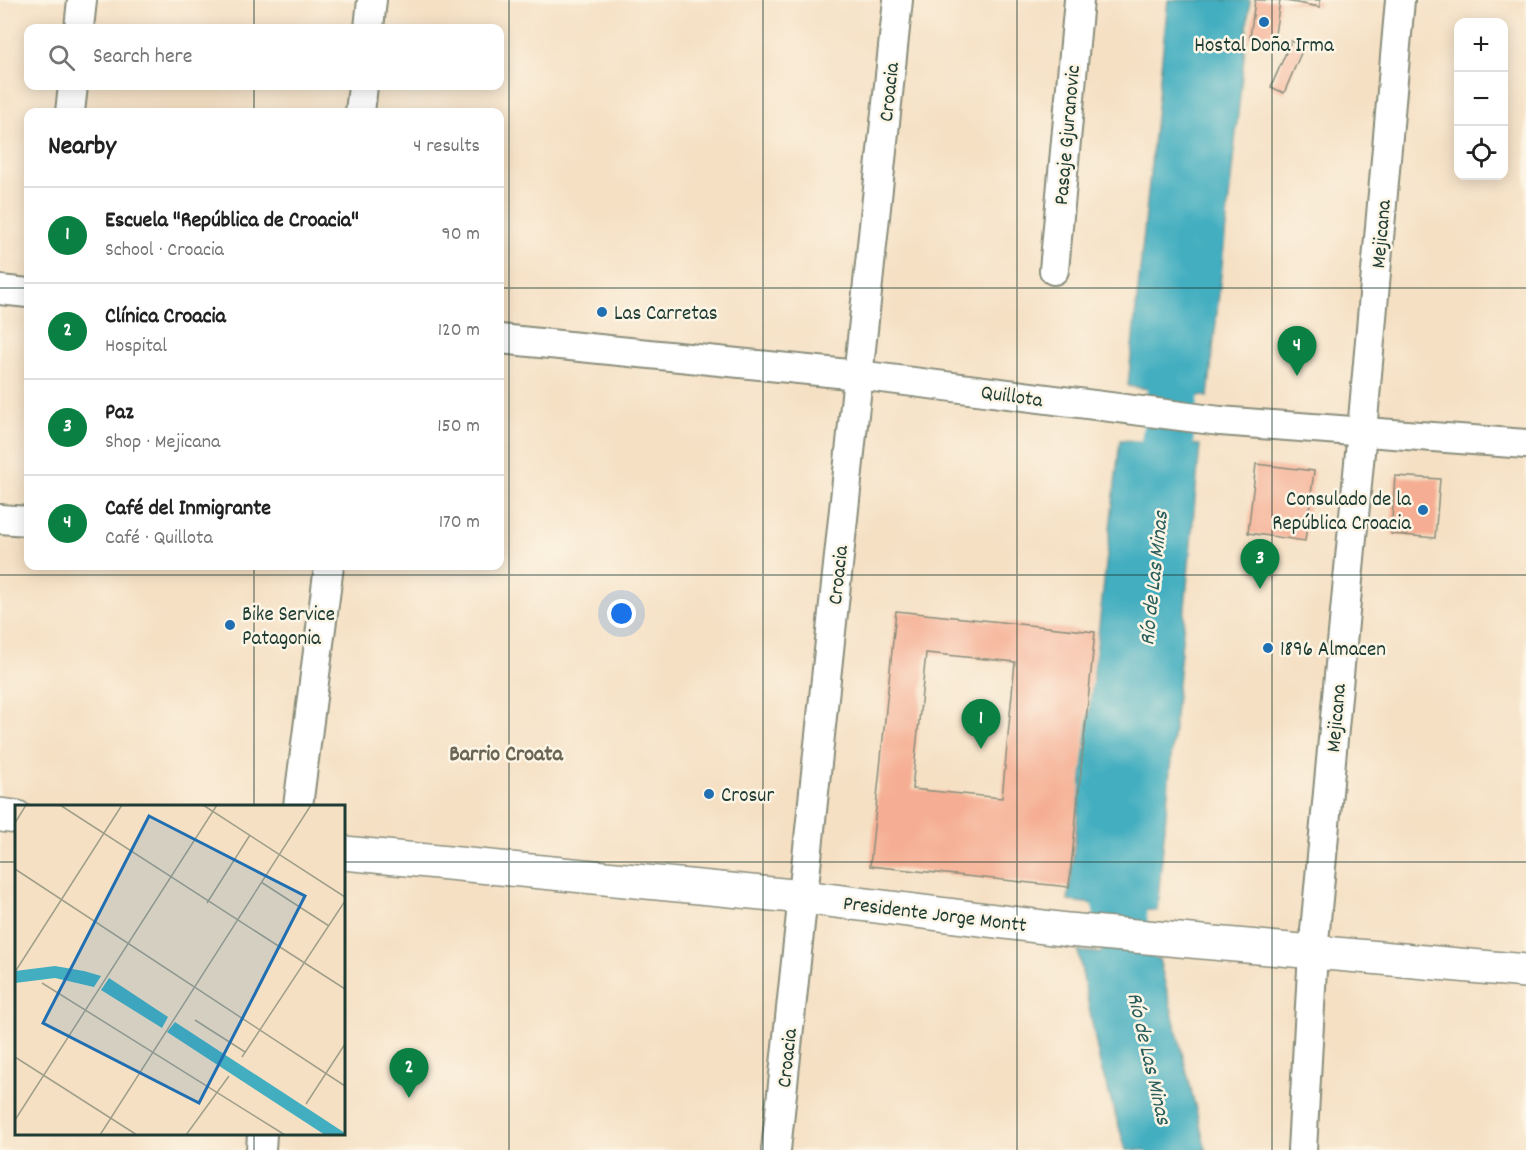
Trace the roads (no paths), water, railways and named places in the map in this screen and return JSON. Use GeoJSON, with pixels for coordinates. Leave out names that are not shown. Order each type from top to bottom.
{"type":"FeatureCollection","features":[{"type":"Feature","properties":{"kind":"main road"},"geometry":{"type":"LineString","coordinates":[[0,815],[15,817]]}},
{"type":"Feature","properties":{"kind":"main road","name":"Presidente Jorge Montt"},"geometry":{"type":"LineString","coordinates":[[345,853],[803,897],[1068,930],[1526,971]]}},
{"type":"Feature","properties":{"kind":"street"},"geometry":{"type":"LineString","coordinates":[[79,24],[82,0]]}},
{"type":"Feature","properties":{"kind":"street"},"geometry":{"type":"LineString","coordinates":[[369,24],[372,0]]}},
{"type":"Feature","properties":{"kind":"street","name":"Croacia"},"geometry":{"type":"LineString","coordinates":[[776,1150],[898,0]]}},
{"type":"Feature","properties":{"kind":"street","name":"Pasaje Gjuranovic"},"geometry":{"type":"LineString","coordinates":[[1054,270],[1079,0]]}},
{"type":"Feature","properties":{"kind":"street","name":"Mejicana"},"geometry":{"type":"LineString","coordinates":[[1302,1150],[1313,952],[1400,0]]}},
{"type":"Feature","properties":{"kind":"street"},"geometry":{"type":"LineString","coordinates":[[70,108],[73,90]]}},
{"type":"Feature","properties":{"kind":"street"},"geometry":{"type":"LineString","coordinates":[[360,108],[363,90]]}},
{"type":"Feature","properties":{"kind":"street"},"geometry":{"type":"LineString","coordinates":[[0,290],[24,293]]}},
{"type":"Feature","properties":{"kind":"street","name":"Quillota"},"geometry":{"type":"LineString","coordinates":[[504,339],[858,375],[1220,421],[1526,444]]}},
{"type":"Feature","properties":{"kind":"street"},"geometry":{"type":"LineString","coordinates":[[0,519],[24,521]]}},
{"type":"Feature","properties":{"kind":"street"},"geometry":{"type":"LineString","coordinates":[[298,805],[329,570]]}},
{"type":"Feature","properties":{"kind":"street"},"geometry":{"type":"LineString","coordinates":[[261,1150],[262,1135]]}},
{"type":"Feature","properties":{"kind":"water"},"geometry":{"type":"Polygon","coordinates":[[[1168,0],[1250,0],[1208,397],[1128,386],[1168,0]]]}},
{"type":"Feature","properties":{"kind":"water"},"geometry":{"type":"Polygon","coordinates":[[[1120,440],[1200,445],[1157,911],[1068,901],[1120,440]]]}},
{"type":"Feature","properties":{"kind":"water"},"geometry":{"type":"Polygon","coordinates":[[[1078,951],[1159,959],[1206,1150],[1126,1150],[1100,1064],[1078,951]]]}},
{"type":"Feature","properties":{"kind":"waterway","name":"Río de Las Minas"},"geometry":{"type":"LineString","coordinates":[[1159,515],[1181,319]]}},
{"type":"Feature","properties":{"kind":"waterway","name":"Río de Las Minas"},"geometry":{"type":"LineString","coordinates":[[1124,835],[1117,899],[1159,1104],[1174,1150]]}},
{"type":"Feature","properties":{"kind":"place","name":"Hostal Doña Irma"},"geometry":{"type":"Point","coordinates":[1264,22]}},
{"type":"Feature","properties":{"kind":"place","name":"Las Carretas"},"geometry":{"type":"Point","coordinates":[602,312]}},
{"type":"Feature","properties":{"kind":"place","name":"Café del Inmigrante"},"geometry":{"type":"Point","coordinates":[1297,376]}},
{"type":"Feature","properties":{"kind":"place","name":"Consulado de la República Croacia"},"geometry":{"type":"Point","coordinates":[1423,510]}},
{"type":"Feature","properties":{"kind":"place","name":"Paz"},"geometry":{"type":"Point","coordinates":[1260,589]}},
{"type":"Feature","properties":{"kind":"place","name":"Bike Service Patagonia"},"geometry":{"type":"Point","coordinates":[230,625]}},
{"type":"Feature","properties":{"kind":"place","name":"1896 Almacen"},"geometry":{"type":"Point","coordinates":[1268,648]}},
{"type":"Feature","properties":{"kind":"place","name":"Escuela \"República de Croacia\""},"geometry":{"type":"Point","coordinates":[981,749]}},
{"type":"Feature","properties":{"kind":"place","name":"Crosur"},"geometry":{"type":"Point","coordinates":[709,794]}},
{"type":"Feature","properties":{"kind":"place","name":"Clínica Croacia"},"geometry":{"type":"Point","coordinates":[409,1098]}},
{"type":"Feature","properties":{"kind":"district","name":"Barrio Croata"},"geometry":{"type":"Point","coordinates":[506,752]}}]}
